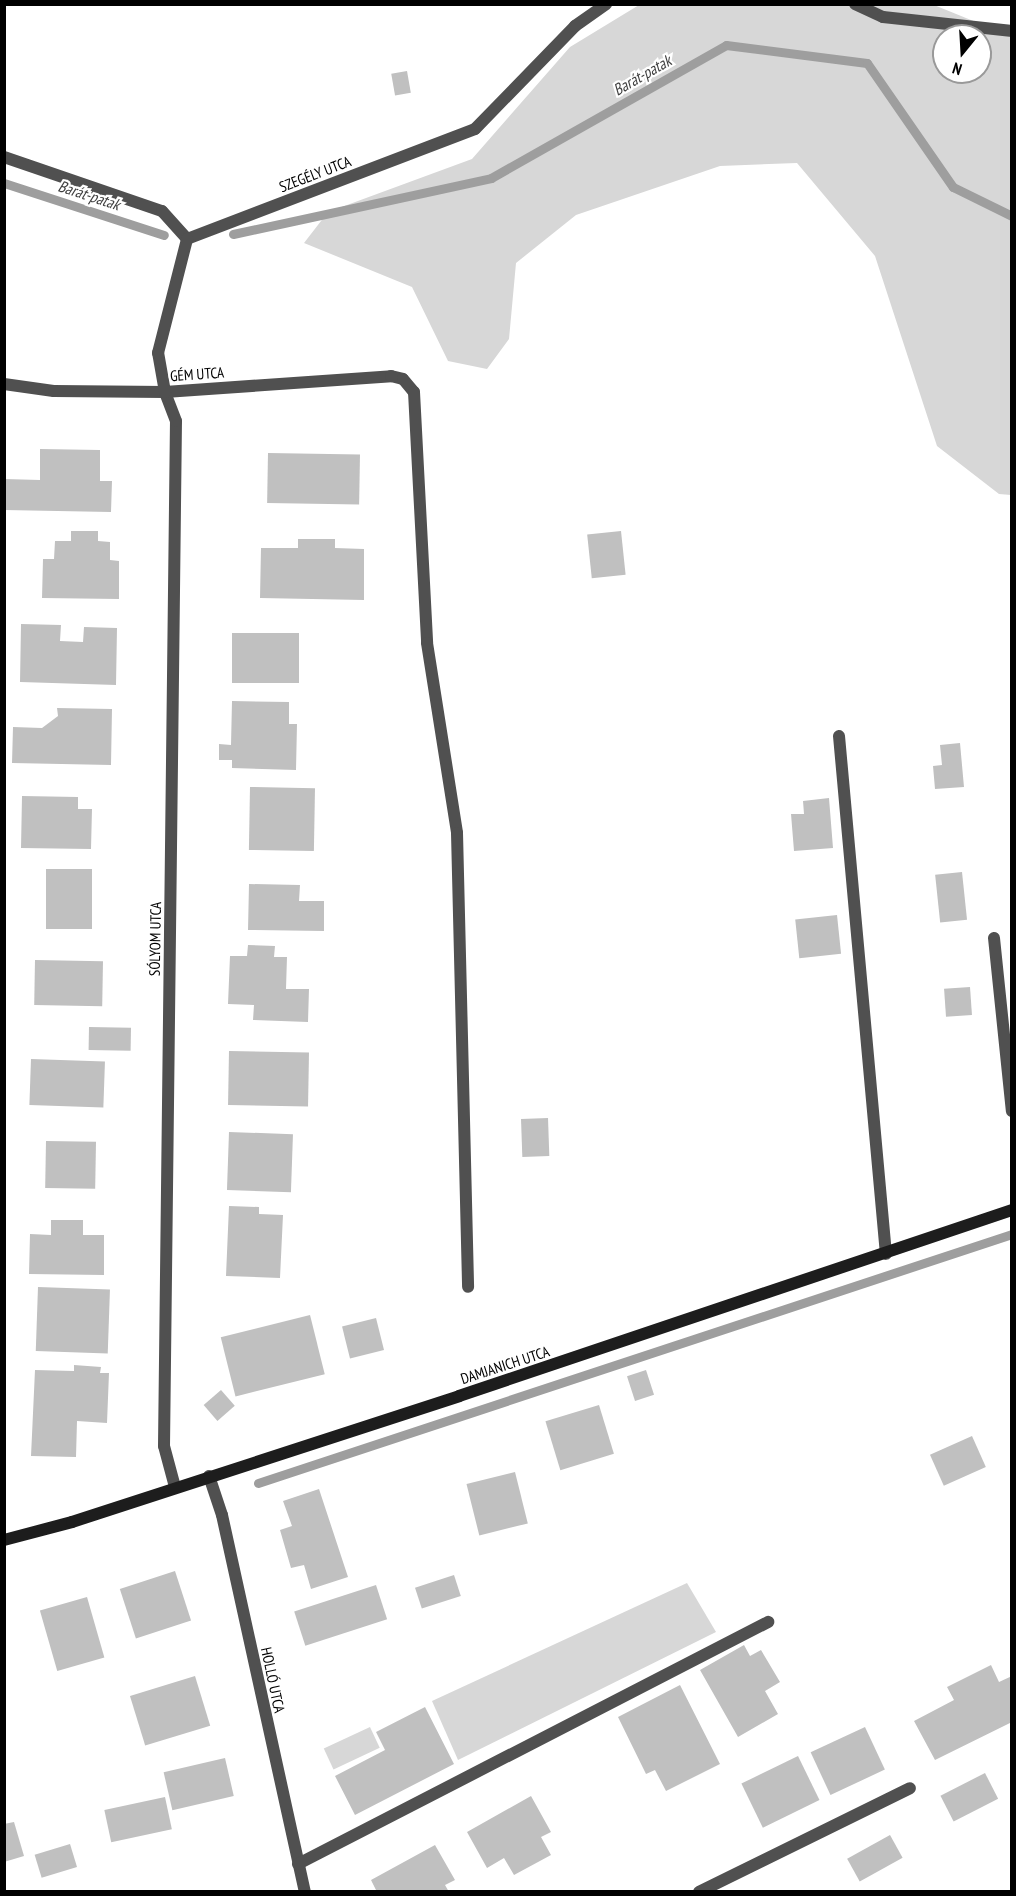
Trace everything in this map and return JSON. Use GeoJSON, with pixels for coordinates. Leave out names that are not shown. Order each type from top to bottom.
{"type":"FeatureCollection","features":[{"type":"Feature","properties":{"kind":"main road","name":"DAMJANICH UTCA"},"geometry":{"type":"LineString","coordinates":[[4,1540],[72,1522],[886,1254],[1011,1210]]}},
{"type":"Feature","properties":{"kind":"street","name":"SZEGÉLY UTCA"},"geometry":{"type":"LineString","coordinates":[[187,239],[475,129],[574,26],[606,4]]}},
{"type":"Feature","properties":{"kind":"street"},"geometry":{"type":"LineString","coordinates":[[855,4],[883,17],[1011,31]]}},
{"type":"Feature","properties":{"kind":"street"},"geometry":{"type":"LineString","coordinates":[[4,157],[162,211],[187,239]]}},
{"type":"Feature","properties":{"kind":"street","name":"SÓLYOM UTCA"},"geometry":{"type":"LineString","coordinates":[[175,1487],[164,1446],[176,421],[165,392],[158,353],[187,239]]}},
{"type":"Feature","properties":{"kind":"street","name":"GÉM UTCA"},"geometry":{"type":"LineString","coordinates":[[4,384],[54,391],[165,392],[391,376],[403,379],[414,392],[427,643],[457,833],[468,1287]]}},
{"type":"Feature","properties":{"kind":"street"},"geometry":{"type":"LineString","coordinates":[[839,736],[886,1254]]}},
{"type":"Feature","properties":{"kind":"street"},"geometry":{"type":"LineString","coordinates":[[994,938],[1011,1111]]}},
{"type":"Feature","properties":{"kind":"street","name":"HOLLÓ UTCA"},"geometry":{"type":"LineString","coordinates":[[209,1476],[222,1515],[305,1892]]}},
{"type":"Feature","properties":{"kind":"street"},"geometry":{"type":"LineString","coordinates":[[298,1864],[768,1622]]}},
{"type":"Feature","properties":{"kind":"street"},"geometry":{"type":"LineString","coordinates":[[699,1892],[910,1788]]}},
{"type":"Feature","properties":{"kind":"shaded area"},"geometry":{"type":"Polygon","coordinates":[[[639,5],[934,5],[981,24],[932,24],[932,84],[992,84],[992,29],[998,31],[1012,27],[1011,495],[999,494],[937,446],[875,256],[797,163],[720,166],[576,215],[516,263],[509,339],[487,369],[448,361],[412,287],[304,243],[328,212],[472,159],[570,47],[639,5]]]}},
{"type":"Feature","properties":{"kind":"shaded area"},"geometry":{"type":"Polygon","coordinates":[[[687,1583],[716,1632],[458,1760],[432,1701],[687,1583]]]}},
{"type":"Feature","properties":{"kind":"shaded area"},"geometry":{"type":"Polygon","coordinates":[[[370,1727],[380,1748],[333,1769],[324,1749],[370,1727]]]}},
{"type":"Feature","properties":{"kind":"building"},"geometry":{"type":"Polygon","coordinates":[[[407,71],[411,93],[395,95],[391,74],[407,71]]]}},
{"type":"Feature","properties":{"kind":"building"},"geometry":{"type":"Polygon","coordinates":[[[40,449],[100,450],[100,481],[112,481],[111,512],[4,510],[4,479],[40,480],[40,449]]]}},
{"type":"Feature","properties":{"kind":"building"},"geometry":{"type":"Polygon","coordinates":[[[268,453],[360,455],[359,505],[267,503],[268,453]]]}},
{"type":"Feature","properties":{"kind":"building"},"geometry":{"type":"Polygon","coordinates":[[[71,531],[98,531],[98,541],[110,542],[110,560],[119,561],[119,599],[42,598],[43,559],[54,559],[55,541],[71,541],[71,531]]]}},
{"type":"Feature","properties":{"kind":"building"},"geometry":{"type":"Polygon","coordinates":[[[621,531],[626,575],[592,578],[587,535],[621,531]]]}},
{"type":"Feature","properties":{"kind":"building"},"geometry":{"type":"Polygon","coordinates":[[[298,539],[335,539],[335,548],[364,549],[364,600],[260,598],[261,548],[298,548],[298,539]]]}},
{"type":"Feature","properties":{"kind":"building"},"geometry":{"type":"Polygon","coordinates":[[[21,624],[61,625],[60,641],[83,642],[84,627],[117,628],[116,685],[20,682],[21,624]]]}},
{"type":"Feature","properties":{"kind":"building"},"geometry":{"type":"Polygon","coordinates":[[[232,633],[299,633],[299,683],[232,683],[232,633]]]}},
{"type":"Feature","properties":{"kind":"building"},"geometry":{"type":"Polygon","coordinates":[[[232,701],[289,702],[289,724],[297,724],[296,770],[232,768],[232,760],[219,760],[219,744],[231,745],[232,701]]]}},
{"type":"Feature","properties":{"kind":"building"},"geometry":{"type":"Polygon","coordinates":[[[57,708],[112,709],[111,765],[12,763],[13,727],[42,728],[58,716],[57,708]]]}},
{"type":"Feature","properties":{"kind":"building"},"geometry":{"type":"Polygon","coordinates":[[[960,743],[964,787],[935,789],[933,766],[942,765],[940,745],[960,743]]]}},
{"type":"Feature","properties":{"kind":"building"},"geometry":{"type":"Polygon","coordinates":[[[250,787],[315,788],[314,851],[249,850],[250,787]]]}},
{"type":"Feature","properties":{"kind":"building"},"geometry":{"type":"Polygon","coordinates":[[[22,796],[78,797],[78,809],[92,809],[91,849],[21,848],[22,796]]]}},
{"type":"Feature","properties":{"kind":"building"},"geometry":{"type":"Polygon","coordinates":[[[829,798],[833,848],[794,851],[791,814],[804,814],[803,801],[829,798]]]}},
{"type":"Feature","properties":{"kind":"building"},"geometry":{"type":"Polygon","coordinates":[[[46,869],[92,869],[92,929],[46,929],[46,869]]]}},
{"type":"Feature","properties":{"kind":"building"},"geometry":{"type":"Polygon","coordinates":[[[962,872],[967,920],[940,923],[935,875],[962,872]]]}},
{"type":"Feature","properties":{"kind":"building"},"geometry":{"type":"Polygon","coordinates":[[[249,884],[300,885],[299,901],[324,901],[324,931],[248,930],[249,884]]]}},
{"type":"Feature","properties":{"kind":"building"},"geometry":{"type":"Polygon","coordinates":[[[837,915],[841,954],[799,958],[795,919],[837,915]]]}},
{"type":"Feature","properties":{"kind":"building"},"geometry":{"type":"Polygon","coordinates":[[[248,945],[275,946],[274,957],[287,957],[286,989],[309,989],[308,1022],[253,1020],[254,1005],[228,1004],[230,956],[247,956],[248,945]]]}},
{"type":"Feature","properties":{"kind":"building"},"geometry":{"type":"Polygon","coordinates":[[[35,960],[103,961],[102,1006],[34,1005],[35,960]]]}},
{"type":"Feature","properties":{"kind":"building"},"geometry":{"type":"Polygon","coordinates":[[[970,987],[972,1015],[946,1017],[944,989],[970,987]]]}},
{"type":"Feature","properties":{"kind":"building"},"geometry":{"type":"Polygon","coordinates":[[[89,1027],[131,1028],[131,1051],[89,1050],[89,1027]]]}},
{"type":"Feature","properties":{"kind":"building"},"geometry":{"type":"Polygon","coordinates":[[[229,1051],[309,1052],[308,1106],[228,1105],[229,1051]]]}},
{"type":"Feature","properties":{"kind":"building"},"geometry":{"type":"Polygon","coordinates":[[[31,1059],[105,1062],[103,1108],[29,1105],[31,1059]]]}},
{"type":"Feature","properties":{"kind":"building"},"geometry":{"type":"Polygon","coordinates":[[[548,1118],[549,1156],[522,1157],[521,1119],[548,1118]]]}},
{"type":"Feature","properties":{"kind":"building"},"geometry":{"type":"Polygon","coordinates":[[[229,1132],[293,1134],[291,1192],[227,1190],[229,1132]]]}},
{"type":"Feature","properties":{"kind":"building"},"geometry":{"type":"Polygon","coordinates":[[[46,1141],[96,1142],[95,1189],[45,1188],[46,1141]]]}},
{"type":"Feature","properties":{"kind":"building"},"geometry":{"type":"Polygon","coordinates":[[[229,1206],[259,1207],[259,1214],[283,1215],[280,1278],[226,1276],[229,1206]]]}},
{"type":"Feature","properties":{"kind":"building"},"geometry":{"type":"Polygon","coordinates":[[[51,1220],[83,1220],[83,1235],[104,1235],[104,1275],[29,1274],[30,1234],[51,1235],[51,1220]]]}},
{"type":"Feature","properties":{"kind":"building"},"geometry":{"type":"Polygon","coordinates":[[[38,1287],[110,1290],[108,1353],[36,1351],[38,1287]]]}},
{"type":"Feature","properties":{"kind":"building"},"geometry":{"type":"Polygon","coordinates":[[[310,1315],[325,1374],[235,1396],[221,1337],[310,1315]]]}},
{"type":"Feature","properties":{"kind":"building"},"geometry":{"type":"Polygon","coordinates":[[[376,1318],[384,1350],[350,1358],[342,1326],[376,1318]]]}},
{"type":"Feature","properties":{"kind":"building"},"geometry":{"type":"Polygon","coordinates":[[[74,1365],[101,1367],[100,1373],[109,1373],[107,1423],[77,1421],[76,1457],[31,1456],[35,1370],[74,1371],[74,1365]]]}},
{"type":"Feature","properties":{"kind":"building"},"geometry":{"type":"Polygon","coordinates":[[[646,1370],[654,1395],[635,1401],[627,1376],[646,1370]]]}},
{"type":"Feature","properties":{"kind":"building"},"geometry":{"type":"Polygon","coordinates":[[[221,1390],[235,1406],[217,1421],[204,1405],[221,1390]]]}},
{"type":"Feature","properties":{"kind":"building"},"geometry":{"type":"Polygon","coordinates":[[[599,1405],[614,1454],[560,1470],[545,1421],[599,1405]]]}},
{"type":"Feature","properties":{"kind":"building"},"geometry":{"type":"Polygon","coordinates":[[[972,1436],[986,1467],[944,1486],[930,1455],[972,1436]]]}},
{"type":"Feature","properties":{"kind":"building"},"geometry":{"type":"Polygon","coordinates":[[[515,1472],[528,1523],[479,1536],[466,1484],[515,1472]]]}},
{"type":"Feature","properties":{"kind":"building"},"geometry":{"type":"Polygon","coordinates":[[[319,1489],[348,1577],[311,1589],[304,1565],[291,1568],[280,1530],[292,1526],[283,1501],[319,1489]]]}},
{"type":"Feature","properties":{"kind":"building"},"geometry":{"type":"Polygon","coordinates":[[[175,1571],[191,1620],[136,1638],[120,1589],[175,1571]]]}},
{"type":"Feature","properties":{"kind":"building"},"geometry":{"type":"Polygon","coordinates":[[[454,1575],[461,1596],[422,1609],[415,1588],[454,1575]]]}},
{"type":"Feature","properties":{"kind":"building"},"geometry":{"type":"Polygon","coordinates":[[[376,1585],[387,1619],[305,1646],[294,1612],[376,1585]]]}},
{"type":"Feature","properties":{"kind":"building"},"geometry":{"type":"Polygon","coordinates":[[[87,1597],[104,1658],[57,1671],[40,1611],[87,1597]]]}},
{"type":"Feature","properties":{"kind":"building"},"geometry":{"type":"Polygon","coordinates":[[[744,1645],[750,1656],[761,1650],[780,1682],[765,1691],[778,1714],[738,1737],[700,1670],[744,1645]]]}},
{"type":"Feature","properties":{"kind":"building"},"geometry":{"type":"Polygon","coordinates":[[[991,1665],[999,1682],[1012,1676],[1012,1722],[935,1760],[914,1721],[954,1700],[947,1687],[991,1665]]]}},
{"type":"Feature","properties":{"kind":"building"},"geometry":{"type":"Polygon","coordinates":[[[195,1676],[210,1726],[145,1746],[130,1696],[195,1676]]]}},
{"type":"Feature","properties":{"kind":"building"},"geometry":{"type":"Polygon","coordinates":[[[680,1685],[720,1764],[666,1791],[655,1770],[646,1774],[618,1717],[680,1685]]]}},
{"type":"Feature","properties":{"kind":"building"},"geometry":{"type":"Polygon","coordinates":[[[425,1707],[454,1764],[355,1815],[335,1776],[385,1750],[376,1732],[425,1707]]]}},
{"type":"Feature","properties":{"kind":"building"},"geometry":{"type":"Polygon","coordinates":[[[865,1727],[885,1770],[830,1795],[811,1752],[865,1727]]]}},
{"type":"Feature","properties":{"kind":"building"},"geometry":{"type":"Polygon","coordinates":[[[798,1756],[819,1800],[763,1828],[741,1784],[798,1756]]]}},
{"type":"Feature","properties":{"kind":"building"},"geometry":{"type":"Polygon","coordinates":[[[225,1758],[234,1796],[172,1810],[164,1772],[225,1758]]]}},
{"type":"Feature","properties":{"kind":"building"},"geometry":{"type":"Polygon","coordinates":[[[985,1773],[998,1799],[954,1822],[940,1796],[985,1773]]]}},
{"type":"Feature","properties":{"kind":"building"},"geometry":{"type":"Polygon","coordinates":[[[531,1796],[551,1832],[541,1837],[551,1855],[514,1875],[504,1858],[487,1868],[467,1832],[531,1796]]]}},
{"type":"Feature","properties":{"kind":"building"},"geometry":{"type":"Polygon","coordinates":[[[165,1797],[172,1829],[111,1842],[104,1810],[165,1797]]]}},
{"type":"Feature","properties":{"kind":"building"},"geometry":{"type":"Polygon","coordinates":[[[14,1822],[24,1856],[4,1862],[4,1824],[14,1822]]]}},
{"type":"Feature","properties":{"kind":"building"},"geometry":{"type":"Polygon","coordinates":[[[890,1835],[903,1858],[860,1881],[847,1859],[890,1835]]]}},
{"type":"Feature","properties":{"kind":"building"},"geometry":{"type":"Polygon","coordinates":[[[70,1844],[77,1867],[42,1878],[35,1855],[70,1844]]]}},
{"type":"Feature","properties":{"kind":"building"},"geometry":{"type":"Polygon","coordinates":[[[435,1845],[455,1880],[445,1885],[449,1892],[377,1892],[371,1880],[435,1845]]]}},
{"type":"Feature","properties":{"kind":"waterway","name":"Barát-patak"},"geometry":{"type":"LineString","coordinates":[[233,234],[491,178],[726,45],[867,63],[953,187],[1012,216]]}},
{"type":"Feature","properties":{"kind":"waterway","name":"Barát-patak"},"geometry":{"type":"LineString","coordinates":[[4,183],[164,235]]}},
{"type":"Feature","properties":{"kind":"waterway"},"geometry":{"type":"LineString","coordinates":[[258,1483],[1012,1234]]}}]}
